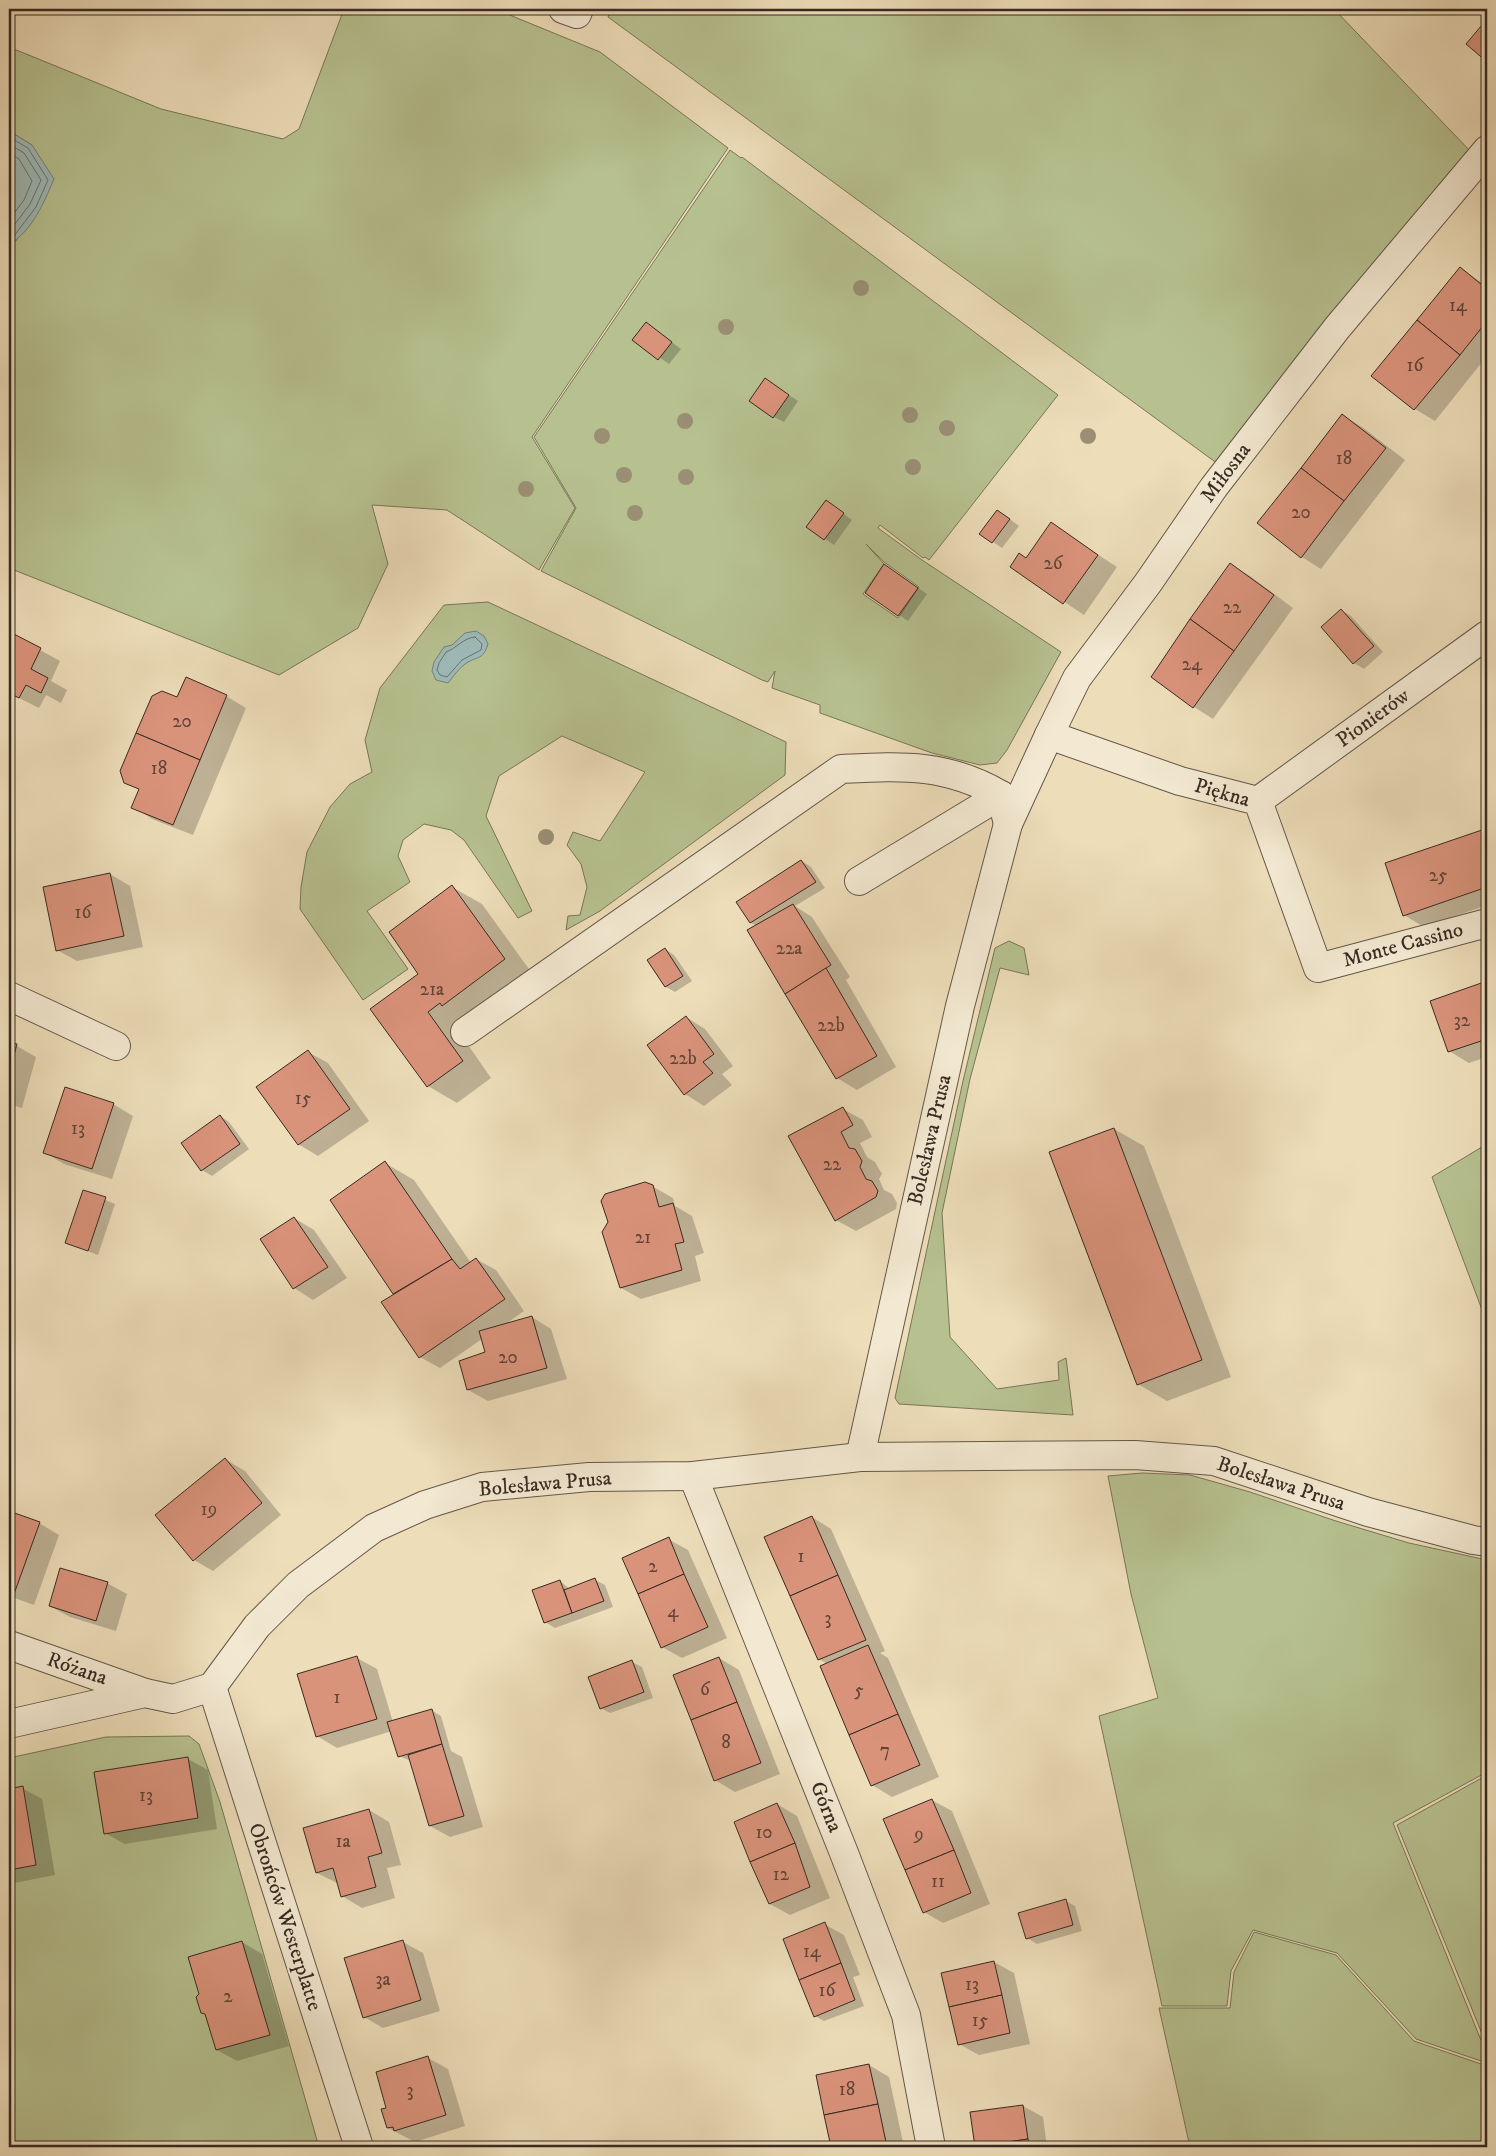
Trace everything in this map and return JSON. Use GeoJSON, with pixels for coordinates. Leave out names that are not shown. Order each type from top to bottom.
{"type":"FeatureCollection","features":[{"type":"Feature","properties":{"kind":"street","name":"Miłosna"},"geometry":{"type":"LineString","coordinates":[[1008,824],[1077,678],[1148,583],[1214,488],[1337,328],[1487,150]]}},
{"type":"Feature","properties":{"kind":"street","name":"Pionierów"},"geometry":{"type":"LineString","coordinates":[[1258,801],[1487,635]]}},
{"type":"Feature","properties":{"kind":"street","name":"Piękna"},"geometry":{"type":"LineString","coordinates":[[1049,735],[1180,780],[1258,801],[1318,968]]}},
{"type":"Feature","properties":{"kind":"street"},"geometry":{"type":"LineString","coordinates":[[465,1032],[841,768],[907,766],[931,768],[978,782],[1001,795],[1008,824]]}},
{"type":"Feature","properties":{"kind":"street"},"geometry":{"type":"LineString","coordinates":[[859,881],[1001,795]]}},
{"type":"Feature","properties":{"kind":"street","name":"Bolesława Prusa"},"geometry":{"type":"LineString","coordinates":[[860,1457],[960,1006],[1008,824]]}},
{"type":"Feature","properties":{"kind":"street","name":"Monte Cassino"},"geometry":{"type":"LineString","coordinates":[[1318,968],[1487,923]]}},
{"type":"Feature","properties":{"kind":"street"},"geometry":{"type":"LineString","coordinates":[[9,996],[116,1046]]}},
{"type":"Feature","properties":{"kind":"street","name":"Bolesława Prusa"},"geometry":{"type":"LineString","coordinates":[[212,1687],[257,1626],[298,1586],[374,1528],[424,1505],[482,1487],[588,1477],[693,1476],[860,1457],[1135,1456],[1214,1461],[1368,1512],[1487,1542]]}},
{"type":"Feature","properties":{"kind":"street","name":"Górna"},"geometry":{"type":"LineString","coordinates":[[693,1476],[844,1853],[906,2015],[931,2147]]}},
{"type":"Feature","properties":{"kind":"street","name":"Różana"},"geometry":{"type":"LineString","coordinates":[[9,1645],[145,1693]]}},
{"type":"Feature","properties":{"kind":"street"},"geometry":{"type":"LineString","coordinates":[[9,1724],[145,1693],[173,1699],[212,1687]]}},
{"type":"Feature","properties":{"kind":"street","name":"Obrońców Westerplatte"},"geometry":{"type":"LineString","coordinates":[[212,1687],[359,2147]]}},
{"type":"Feature","properties":{"kind":"green space"},"geometry":{"type":"Polygon","coordinates":[[[344,9],[495,9],[600,52],[728,148],[532,437],[575,508],[539,570],[447,510],[372,505],[388,564],[358,628],[279,675],[9,568],[9,244],[17,240],[32,145],[9,131],[9,47],[161,109],[283,139],[299,129],[344,9]]]}},
{"type":"Feature","properties":{"kind":"green space"},"geometry":{"type":"Polygon","coordinates":[[[611,9],[1334,9],[1473,154],[1218,464],[608,17],[611,9]]]}},
{"type":"Feature","properties":{"kind":"green space"},"geometry":{"type":"Polygon","coordinates":[[[730,150],[742,157],[1058,395],[929,560],[925,557],[923,558],[880,525],[878,528],[922,560],[1061,652],[1007,750],[997,763],[980,765],[932,753],[820,713],[820,705],[772,688],[775,671],[768,682],[762,680],[541,571],[576,508],[534,437],[730,150]],[[866,544],[884,564],[863,594],[898,618],[919,587],[884,562],[866,544]]]}},
{"type":"Feature","properties":{"kind":"green space"},"geometry":{"type":"Polygon","coordinates":[[[488,602],[786,742],[785,775],[600,911],[566,930],[568,916],[580,915],[587,887],[581,864],[567,845],[573,832],[600,841],[645,772],[562,736],[499,776],[486,816],[532,911],[518,918],[464,840],[451,830],[424,824],[403,840],[398,856],[410,882],[367,911],[408,969],[363,1000],[300,909],[301,887],[307,852],[330,807],[350,784],[372,772],[365,740],[380,688],[444,605],[488,602]]]}},
{"type":"Feature","properties":{"kind":"green space"},"geometry":{"type":"Polygon","coordinates":[[[1009,941],[1024,948],[1029,975],[1000,968],[970,1079],[942,1213],[950,1337],[997,1389],[1059,1380],[1058,1362],[1066,1358],[1073,1415],[899,1404],[895,1398],[963,1081],[995,948],[1009,941]]]}},
{"type":"Feature","properties":{"kind":"green space"},"geometry":{"type":"Polygon","coordinates":[[[1487,1144],[1487,1323],[1432,1177],[1487,1144]]]}},
{"type":"Feature","properties":{"kind":"green space"},"geometry":{"type":"Polygon","coordinates":[[[1142,1473],[1190,1475],[1250,1492],[1409,1543],[1487,1560],[1487,1772],[1393,1823],[1487,2055],[1487,2063],[1416,2039],[1337,1953],[1253,1930],[1231,1971],[1227,2006],[1162,2006],[1099,1716],[1158,1698],[1131,1594],[1108,1476],[1142,1473]]]}},
{"type":"Feature","properties":{"kind":"green space"},"geometry":{"type":"Polygon","coordinates":[[[189,1736],[199,1744],[220,1802],[319,2147],[9,2147],[9,1758],[106,1737],[189,1736]]]}},
{"type":"Feature","properties":{"kind":"green space"},"geometry":{"type":"Polygon","coordinates":[[[1487,1775],[1487,2046],[1397,1825],[1487,1775]]]}},
{"type":"Feature","properties":{"kind":"green space"},"geometry":{"type":"Polygon","coordinates":[[[1254,1932],[1336,1955],[1414,2041],[1487,2066],[1487,2147],[1190,2147],[1159,2008],[1230,2008],[1234,1972],[1254,1932]]]}},
{"type":"Feature","properties":{"kind":"water"},"geometry":{"type":"Polygon","coordinates":[[[9,131],[32,145],[54,179],[31,224],[17,239],[9,244],[9,131]]]}},
{"type":"Feature","properties":{"kind":"water"},"geometry":{"type":"Polygon","coordinates":[[[476,631],[484,636],[488,644],[484,653],[462,666],[448,683],[436,680],[432,671],[434,662],[444,647],[452,645],[465,633],[476,631]]]}},
{"type":"Feature","properties":{"kind":"building"},"geometry":{"type":"Polygon","coordinates":[[[1487,19],[1487,62],[1466,44],[1487,19]]]}},
{"type":"Feature","properties":{"kind":"building"},"geometry":{"type":"Polygon","coordinates":[[[1460,267],[1487,289],[1487,321],[1460,355],[1417,320],[1460,267]]]}},
{"type":"Feature","properties":{"kind":"building"},"geometry":{"type":"Polygon","coordinates":[[[1417,320],[1460,355],[1414,410],[1371,376],[1417,320]]]}},
{"type":"Feature","properties":{"kind":"building"},"geometry":{"type":"Polygon","coordinates":[[[646,322],[672,342],[658,360],[632,340],[646,322]]]}},
{"type":"Feature","properties":{"kind":"building"},"geometry":{"type":"Polygon","coordinates":[[[765,378],[789,395],[773,418],[749,401],[765,378]]]}},
{"type":"Feature","properties":{"kind":"building"},"geometry":{"type":"Polygon","coordinates":[[[1342,414],[1386,448],[1344,501],[1301,468],[1342,414]]]}},
{"type":"Feature","properties":{"kind":"building"},"geometry":{"type":"Polygon","coordinates":[[[1301,468],[1344,501],[1301,558],[1257,523],[1301,468]]]}},
{"type":"Feature","properties":{"kind":"building"},"geometry":{"type":"Polygon","coordinates":[[[826,500],[844,513],[824,540],[806,527],[826,500]]]}},
{"type":"Feature","properties":{"kind":"building"},"geometry":{"type":"Polygon","coordinates":[[[997,510],[1010,519],[992,543],[979,534],[997,510]]]}},
{"type":"Feature","properties":{"kind":"building"},"geometry":{"type":"Polygon","coordinates":[[[1051,522],[1098,555],[1063,604],[1010,567],[1019,553],[1026,558],[1051,522]]]}},
{"type":"Feature","properties":{"kind":"building"},"geometry":{"type":"Polygon","coordinates":[[[1230,563],[1274,595],[1234,651],[1190,619],[1230,563]]]}},
{"type":"Feature","properties":{"kind":"building"},"geometry":{"type":"Polygon","coordinates":[[[884,564],[918,588],[898,616],[865,593],[884,564]]]}},
{"type":"Feature","properties":{"kind":"building"},"geometry":{"type":"Polygon","coordinates":[[[1341,609],[1374,646],[1353,664],[1321,627],[1341,609]]]}},
{"type":"Feature","properties":{"kind":"building"},"geometry":{"type":"Polygon","coordinates":[[[1190,619],[1234,651],[1193,708],[1151,677],[1190,619]]]}},
{"type":"Feature","properties":{"kind":"building"},"geometry":{"type":"Polygon","coordinates":[[[10,632],[41,648],[31,669],[48,678],[41,693],[26,685],[19,698],[9,693],[10,632]]]}},
{"type":"Feature","properties":{"kind":"building"},"geometry":{"type":"Polygon","coordinates":[[[186,677],[227,695],[200,760],[136,733],[152,696],[162,691],[177,697],[186,677]]]}},
{"type":"Feature","properties":{"kind":"building"},"geometry":{"type":"Polygon","coordinates":[[[136,733],[200,760],[173,825],[131,808],[139,789],[124,783],[120,771],[136,733]]]}},
{"type":"Feature","properties":{"kind":"building"},"geometry":{"type":"Polygon","coordinates":[[[1482,830],[1487,845],[1487,887],[1403,916],[1385,863],[1482,830]]]}},
{"type":"Feature","properties":{"kind":"building"},"geometry":{"type":"Polygon","coordinates":[[[801,860],[816,882],[750,923],[736,902],[801,860]]]}},
{"type":"Feature","properties":{"kind":"building"},"geometry":{"type":"Polygon","coordinates":[[[110,873],[124,936],[56,951],[43,887],[110,873]]]}},
{"type":"Feature","properties":{"kind":"building"},"geometry":{"type":"Polygon","coordinates":[[[452,885],[505,959],[442,1006],[440,1003],[428,1012],[463,1061],[427,1087],[370,1009],[418,974],[389,932],[452,885]]]}},
{"type":"Feature","properties":{"kind":"building"},"geometry":{"type":"Polygon","coordinates":[[[793,904],[831,965],[785,994],[747,930],[793,904]]]}},
{"type":"Feature","properties":{"kind":"building"},"geometry":{"type":"Polygon","coordinates":[[[665,948],[683,976],[665,987],[647,960],[665,948]]]}},
{"type":"Feature","properties":{"kind":"building"},"geometry":{"type":"Polygon","coordinates":[[[826,968],[877,1056],[836,1079],[785,994],[826,968]]]}},
{"type":"Feature","properties":{"kind":"building"},"geometry":{"type":"Polygon","coordinates":[[[1487,981],[1487,1039],[1448,1052],[1430,1001],[1487,981]]]}},
{"type":"Feature","properties":{"kind":"building"},"geometry":{"type":"Polygon","coordinates":[[[686,1016],[714,1054],[703,1062],[713,1073],[684,1095],[647,1045],[686,1016]]]}},
{"type":"Feature","properties":{"kind":"building"},"geometry":{"type":"Polygon","coordinates":[[[9,1042],[17,1044],[9,1074],[9,1042]]]}},
{"type":"Feature","properties":{"kind":"building"},"geometry":{"type":"Polygon","coordinates":[[[308,1050],[350,1109],[298,1145],[256,1087],[308,1050]]]}},
{"type":"Feature","properties":{"kind":"building"},"geometry":{"type":"Polygon","coordinates":[[[65,1087],[114,1103],[92,1169],[43,1153],[65,1087]]]}},
{"type":"Feature","properties":{"kind":"building"},"geometry":{"type":"Polygon","coordinates":[[[843,1107],[853,1125],[841,1132],[849,1148],[855,1149],[862,1161],[860,1167],[866,1179],[872,1181],[878,1191],[876,1197],[835,1221],[788,1136],[843,1107]]]}},
{"type":"Feature","properties":{"kind":"building"},"geometry":{"type":"Polygon","coordinates":[[[220,1115],[240,1144],[201,1171],[181,1143],[220,1115]]]}},
{"type":"Feature","properties":{"kind":"building"},"geometry":{"type":"Polygon","coordinates":[[[1114,1128],[1202,1360],[1137,1385],[1049,1152],[1114,1128]]]}},
{"type":"Feature","properties":{"kind":"building"},"geometry":{"type":"Polygon","coordinates":[[[385,1161],[452,1259],[393,1294],[330,1200],[385,1161]]]}},
{"type":"Feature","properties":{"kind":"building"},"geometry":{"type":"Polygon","coordinates":[[[645,1182],[653,1185],[659,1207],[673,1203],[684,1242],[675,1244],[682,1270],[620,1288],[602,1232],[608,1222],[601,1201],[605,1194],[645,1182]]]}},
{"type":"Feature","properties":{"kind":"building"},"geometry":{"type":"Polygon","coordinates":[[[83,1190],[106,1197],[88,1251],[65,1243],[83,1190]]]}},
{"type":"Feature","properties":{"kind":"building"},"geometry":{"type":"Polygon","coordinates":[[[294,1217],[328,1267],[293,1289],[260,1239],[294,1217]]]}},
{"type":"Feature","properties":{"kind":"building"},"geometry":{"type":"Polygon","coordinates":[[[476,1258],[505,1299],[419,1358],[381,1302],[452,1259],[460,1269],[476,1258]]]}},
{"type":"Feature","properties":{"kind":"building"},"geometry":{"type":"Polygon","coordinates":[[[532,1316],[547,1368],[467,1390],[459,1361],[485,1352],[479,1331],[532,1316]]]}},
{"type":"Feature","properties":{"kind":"building"},"geometry":{"type":"Polygon","coordinates":[[[225,1458],[262,1503],[193,1561],[155,1515],[225,1458]]]}},
{"type":"Feature","properties":{"kind":"building"},"geometry":{"type":"Polygon","coordinates":[[[9,1511],[40,1522],[14,1594],[9,1592],[9,1511]]]}},
{"type":"Feature","properties":{"kind":"building"},"geometry":{"type":"Polygon","coordinates":[[[812,1516],[838,1575],[790,1596],[764,1537],[812,1516]]]}},
{"type":"Feature","properties":{"kind":"building"},"geometry":{"type":"Polygon","coordinates":[[[669,1537],[684,1574],[638,1594],[622,1558],[669,1537]]]}},
{"type":"Feature","properties":{"kind":"building"},"geometry":{"type":"Polygon","coordinates":[[[60,1568],[108,1582],[96,1621],[49,1606],[60,1568]]]}},
{"type":"Feature","properties":{"kind":"building"},"geometry":{"type":"Polygon","coordinates":[[[684,1574],[708,1627],[661,1648],[638,1594],[684,1574]]]}},
{"type":"Feature","properties":{"kind":"building"},"geometry":{"type":"Polygon","coordinates":[[[838,1575],[866,1640],[818,1660],[790,1596],[838,1575]]]}},
{"type":"Feature","properties":{"kind":"building"},"geometry":{"type":"Polygon","coordinates":[[[595,1578],[604,1601],[572,1613],[564,1590],[595,1578]]]}},
{"type":"Feature","properties":{"kind":"building"},"geometry":{"type":"Polygon","coordinates":[[[560,1580],[572,1613],[544,1623],[532,1590],[560,1580]]]}},
{"type":"Feature","properties":{"kind":"building"},"geometry":{"type":"Polygon","coordinates":[[[868,1645],[898,1714],[849,1735],[820,1666],[868,1645]]]}},
{"type":"Feature","properties":{"kind":"building"},"geometry":{"type":"Polygon","coordinates":[[[357,1656],[377,1719],[316,1737],[297,1674],[357,1656]]]}},
{"type":"Feature","properties":{"kind":"building"},"geometry":{"type":"Polygon","coordinates":[[[719,1657],[737,1702],[691,1720],[673,1675],[719,1657]]]}},
{"type":"Feature","properties":{"kind":"building"},"geometry":{"type":"Polygon","coordinates":[[[632,1660],[644,1692],[600,1709],[588,1677],[632,1660]]]}},
{"type":"Feature","properties":{"kind":"building"},"geometry":{"type":"Polygon","coordinates":[[[737,1702],[761,1763],[714,1781],[691,1720],[737,1702]]]}},
{"type":"Feature","properties":{"kind":"building"},"geometry":{"type":"Polygon","coordinates":[[[432,1709],[442,1744],[398,1757],[387,1722],[432,1709]]]}},
{"type":"Feature","properties":{"kind":"building"},"geometry":{"type":"Polygon","coordinates":[[[898,1714],[920,1765],[871,1786],[849,1735],[898,1714]]]}},
{"type":"Feature","properties":{"kind":"building"},"geometry":{"type":"Polygon","coordinates":[[[442,1744],[464,1816],[429,1826],[408,1755],[442,1744]]]}},
{"type":"Feature","properties":{"kind":"building"},"geometry":{"type":"Polygon","coordinates":[[[188,1757],[198,1818],[104,1834],[94,1772],[188,1757]]]}},
{"type":"Feature","properties":{"kind":"building"},"geometry":{"type":"Polygon","coordinates":[[[23,1786],[36,1865],[9,1870],[9,1789],[23,1786]]]}},
{"type":"Feature","properties":{"kind":"building"},"geometry":{"type":"Polygon","coordinates":[[[932,1799],[954,1850],[905,1870],[883,1819],[932,1799]]]}},
{"type":"Feature","properties":{"kind":"building"},"geometry":{"type":"Polygon","coordinates":[[[777,1803],[795,1843],[750,1862],[734,1822],[777,1803]]]}},
{"type":"Feature","properties":{"kind":"building"},"geometry":{"type":"Polygon","coordinates":[[[369,1809],[382,1853],[368,1857],[376,1887],[341,1897],[333,1868],[316,1873],[303,1828],[369,1809]]]}},
{"type":"Feature","properties":{"kind":"building"},"geometry":{"type":"Polygon","coordinates":[[[795,1843],[810,1887],[769,1904],[750,1862],[795,1843]]]}},
{"type":"Feature","properties":{"kind":"building"},"geometry":{"type":"Polygon","coordinates":[[[954,1850],[971,1893],[923,1913],[905,1870],[954,1850]]]}},
{"type":"Feature","properties":{"kind":"building"},"geometry":{"type":"Polygon","coordinates":[[[1066,1899],[1073,1925],[1026,1939],[1018,1913],[1066,1899]]]}},
{"type":"Feature","properties":{"kind":"building"},"geometry":{"type":"Polygon","coordinates":[[[825,1922],[841,1963],[799,1980],[783,1939],[825,1922]]]}},
{"type":"Feature","properties":{"kind":"building"},"geometry":{"type":"Polygon","coordinates":[[[403,1940],[421,2000],[363,2018],[344,1958],[403,1940]]]}},
{"type":"Feature","properties":{"kind":"building"},"geometry":{"type":"Polygon","coordinates":[[[242,1941],[270,2035],[216,2050],[205,2014],[201,2013],[196,1997],[199,1994],[188,1957],[242,1941]]]}},
{"type":"Feature","properties":{"kind":"building"},"geometry":{"type":"Polygon","coordinates":[[[994,1961],[1002,1995],[949,2007],[941,1973],[994,1961]]]}},
{"type":"Feature","properties":{"kind":"building"},"geometry":{"type":"Polygon","coordinates":[[[841,1963],[855,2000],[814,2017],[799,1980],[841,1963]]]}},
{"type":"Feature","properties":{"kind":"building"},"geometry":{"type":"Polygon","coordinates":[[[1002,1995],[1010,2033],[958,2045],[949,2007],[1002,1995]]]}},
{"type":"Feature","properties":{"kind":"building"},"geometry":{"type":"Polygon","coordinates":[[[428,2056],[446,2115],[394,2131],[393,2127],[387,2128],[381,2109],[386,2108],[376,2072],[428,2056]]]}},
{"type":"Feature","properties":{"kind":"building"},"geometry":{"type":"Polygon","coordinates":[[[869,2064],[878,2104],[824,2115],[816,2075],[869,2064]]]}},
{"type":"Feature","properties":{"kind":"building"},"geometry":{"type":"Polygon","coordinates":[[[878,2104],[887,2147],[831,2147],[824,2115],[878,2104]]]}},
{"type":"Feature","properties":{"kind":"building"},"geometry":{"type":"Polygon","coordinates":[[[1023,2105],[1028,2139],[975,2147],[970,2112],[1023,2105]]]}},
{"type":"Feature","properties":{"kind":"building"},"geometry":{"type":"Polygon","coordinates":[[[1028,2139],[1030,2147],[975,2147],[1028,2139]]]}}]}
